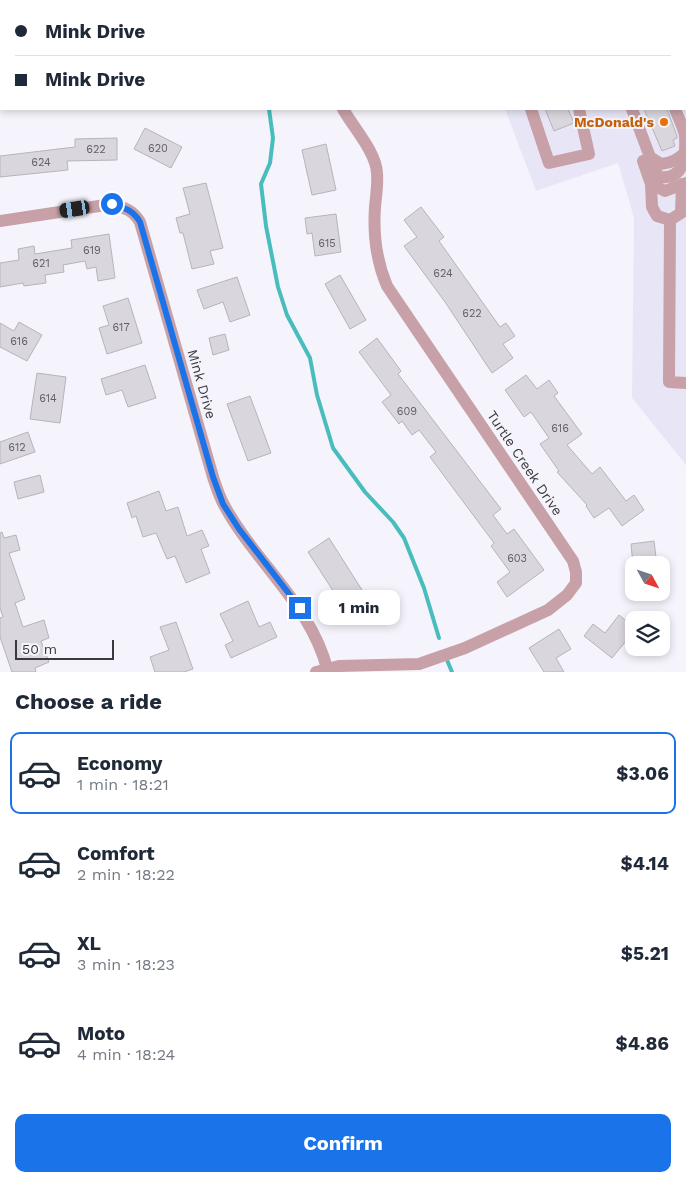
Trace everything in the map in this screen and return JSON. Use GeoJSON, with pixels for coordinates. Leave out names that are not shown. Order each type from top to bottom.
{"type":"FeatureCollection","features":[{"type":"Feature","properties":{"kind":"street","name":"Turtle Creek Drive"},"geometry":{"type":"LineString","coordinates":[[324,671],[339,666],[419,664],[465,648],[548,610],[567,595],[576,583],[576,572],[572,561],[387,286],[380,270],[375,250],[374,218],[377,172],[372,154],[344,110]]}},
{"type":"Feature","properties":{"kind":"street"},"geometry":{"type":"LineString","coordinates":[[531,110],[549,164],[589,154],[579,110]]}},
{"type":"Feature","properties":{"kind":"street"},"geometry":{"type":"LineString","coordinates":[[626,110],[651,184],[652,207],[657,216],[670,220],[684,212],[684,183],[665,191],[651,184]]}},
{"type":"Feature","properties":{"kind":"street"},"geometry":{"type":"LineString","coordinates":[[632,110],[656,173],[660,177],[667,178],[674,177],[680,171],[686,152],[685,135],[675,110]]}},
{"type":"Feature","properties":{"kind":"street"},"geometry":{"type":"LineString","coordinates":[[682,110],[686,122]]}},
{"type":"Feature","properties":{"kind":"street","name":"Mink Drive"},"geometry":{"type":"LineString","coordinates":[[0,221],[112,204],[129,209],[136,214],[140,222],[213,477],[223,504],[239,529],[304,614],[311,626],[324,671]]}},
{"type":"Feature","properties":{"kind":"street"},"geometry":{"type":"LineString","coordinates":[[670,220],[669,382],[686,382]]}},
{"type":"Feature","properties":{"kind":"shaded area"},"geometry":{"type":"Polygon","coordinates":[[[505,110],[686,110],[686,465],[632,398],[634,218],[618,163],[536,191],[505,110]]]}},
{"type":"Feature","properties":{"kind":"building"},"geometry":{"type":"Polygon","coordinates":[[[545,110],[568,110],[574,123],[554,131],[545,110]]]}},
{"type":"Feature","properties":{"kind":"building","name":"McDonald's"},"geometry":{"type":"Polygon","coordinates":[[[644,110],[667,110],[677,138],[673,140],[675,146],[662,151],[644,110]]]}},
{"type":"Feature","properties":{"kind":"building"},"geometry":{"type":"Polygon","coordinates":[[[145,128],[182,147],[171,168],[134,149],[145,128]]]}},
{"type":"Feature","properties":{"kind":"building"},"geometry":{"type":"Polygon","coordinates":[[[117,138],[117,160],[67,161],[68,170],[0,177],[0,156],[75,147],[75,139],[117,138]]]}},
{"type":"Feature","properties":{"kind":"building"},"geometry":{"type":"Polygon","coordinates":[[[326,144],[336,190],[312,195],[302,150],[326,144]]]}},
{"type":"Feature","properties":{"kind":"building"},"geometry":{"type":"Polygon","coordinates":[[[206,183],[223,248],[210,251],[214,264],[192,269],[183,233],[180,233],[176,218],[190,214],[183,188],[206,183]]]}},
{"type":"Feature","properties":{"kind":"building"},"geometry":{"type":"Polygon","coordinates":[[[421,207],[444,237],[439,241],[500,327],[506,323],[515,336],[503,344],[513,358],[492,373],[445,302],[404,246],[417,237],[404,220],[421,207]]]}},
{"type":"Feature","properties":{"kind":"building"},"geometry":{"type":"Polygon","coordinates":[[[336,214],[341,252],[315,256],[312,233],[307,234],[305,218],[336,214]]]}},
{"type":"Feature","properties":{"kind":"building"},"geometry":{"type":"Polygon","coordinates":[[[109,234],[115,278],[98,281],[96,267],[87,269],[85,261],[63,265],[64,272],[45,275],[46,283],[24,286],[23,283],[0,287],[0,263],[19,260],[18,249],[34,246],[35,254],[72,248],[71,240],[109,234]]]}},
{"type":"Feature","properties":{"kind":"building"},"geometry":{"type":"Polygon","coordinates":[[[340,275],[366,320],[350,329],[325,284],[340,275]]]}},
{"type":"Feature","properties":{"kind":"building"},"geometry":{"type":"Polygon","coordinates":[[[237,277],[250,315],[230,322],[223,302],[204,309],[197,290],[237,277]]]}},
{"type":"Feature","properties":{"kind":"building"},"geometry":{"type":"Polygon","coordinates":[[[128,298],[142,343],[107,354],[99,328],[109,325],[103,306],[128,298]]]}},
{"type":"Feature","properties":{"kind":"building"},"geometry":{"type":"Polygon","coordinates":[[[19,322],[42,335],[27,361],[0,347],[0,323],[14,331],[19,322]]]}},
{"type":"Feature","properties":{"kind":"building"},"geometry":{"type":"Polygon","coordinates":[[[225,334],[229,350],[213,355],[209,338],[225,334]]]}},
{"type":"Feature","properties":{"kind":"building"},"geometry":{"type":"Polygon","coordinates":[[[377,338],[401,371],[398,374],[501,509],[493,515],[507,534],[514,529],[544,570],[507,597],[497,582],[510,572],[491,546],[494,543],[430,457],[436,452],[419,430],[412,435],[402,421],[399,424],[382,402],[391,395],[359,352],[377,338]]]}},
{"type":"Feature","properties":{"kind":"building"},"geometry":{"type":"Polygon","coordinates":[[[145,365],[156,398],[128,407],[122,390],[106,395],[101,379],[145,365]]]}},
{"type":"Feature","properties":{"kind":"building"},"geometry":{"type":"Polygon","coordinates":[[[37,373],[66,377],[60,423],[30,419],[37,373]]]}},
{"type":"Feature","properties":{"kind":"building"},"geometry":{"type":"Polygon","coordinates":[[[526,375],[537,389],[549,380],[558,393],[554,396],[582,434],[567,445],[592,474],[600,467],[626,501],[634,495],[644,510],[622,526],[609,508],[594,518],[587,505],[557,472],[559,471],[540,444],[549,438],[531,412],[524,417],[505,390],[526,375]]]}},
{"type":"Feature","properties":{"kind":"building"},"geometry":{"type":"Polygon","coordinates":[[[250,396],[271,453],[248,461],[227,404],[250,396]]]}},
{"type":"Feature","properties":{"kind":"building"},"geometry":{"type":"Polygon","coordinates":[[[28,432],[35,452],[0,464],[0,442],[28,432]]]}},
{"type":"Feature","properties":{"kind":"building"},"geometry":{"type":"Polygon","coordinates":[[[40,475],[44,492],[18,499],[14,482],[40,475]]]}},
{"type":"Feature","properties":{"kind":"building"},"geometry":{"type":"Polygon","coordinates":[[[159,491],[166,511],[178,507],[187,536],[202,530],[209,546],[201,549],[210,573],[186,583],[175,556],[167,559],[156,533],[143,537],[136,516],[132,518],[127,503],[159,491]]]}},
{"type":"Feature","properties":{"kind":"building"},"geometry":{"type":"Polygon","coordinates":[[[2,532],[4,538],[16,535],[20,550],[9,553],[25,599],[15,603],[23,627],[44,620],[49,638],[41,641],[49,662],[35,668],[36,672],[12,672],[0,637],[0,618],[3,617],[0,608],[0,533],[2,532]]]}},
{"type":"Feature","properties":{"kind":"building"},"geometry":{"type":"Polygon","coordinates":[[[329,538],[369,601],[348,614],[308,552],[329,538]]]}},
{"type":"Feature","properties":{"kind":"building"},"geometry":{"type":"Polygon","coordinates":[[[654,541],[656,556],[632,556],[631,544],[654,541]]]}},
{"type":"Feature","properties":{"kind":"building"},"geometry":{"type":"Polygon","coordinates":[[[248,601],[259,627],[270,622],[277,637],[231,658],[225,645],[233,641],[220,614],[248,601]]]}},
{"type":"Feature","properties":{"kind":"building"},"geometry":{"type":"Polygon","coordinates":[[[619,615],[625,620],[625,642],[612,658],[584,636],[593,624],[605,633],[619,615]]]}},
{"type":"Feature","properties":{"kind":"building"},"geometry":{"type":"Polygon","coordinates":[[[176,622],[193,669],[184,672],[155,672],[150,657],[169,650],[160,627],[176,622]]]}},
{"type":"Feature","properties":{"kind":"building"},"geometry":{"type":"Polygon","coordinates":[[[559,629],[571,649],[556,658],[564,672],[544,672],[529,648],[559,629]]]}},
{"type":"Feature","properties":{"kind":"waterway"},"geometry":{"type":"LineString","coordinates":[[269,110],[273,138],[270,163],[261,184],[266,226],[278,287],[287,315],[310,358],[317,395],[333,448],[365,492],[393,522],[404,538],[424,588],[439,638]]}},
{"type":"Feature","properties":{"kind":"waterway"},"geometry":{"type":"LineString","coordinates":[[447,660],[452,672]]}},
{"type":"Feature","properties":{"kind":"place","name":"McDonald's"},"geometry":{"type":"Point","coordinates":[664,122]}},
{"type":"Feature","properties":{"kind":"route"},"geometry":{"type":"LineString","coordinates":[[112,204],[129,209],[136,214],[140,222],[213,477],[223,504],[239,529],[300,608]]}}]}
